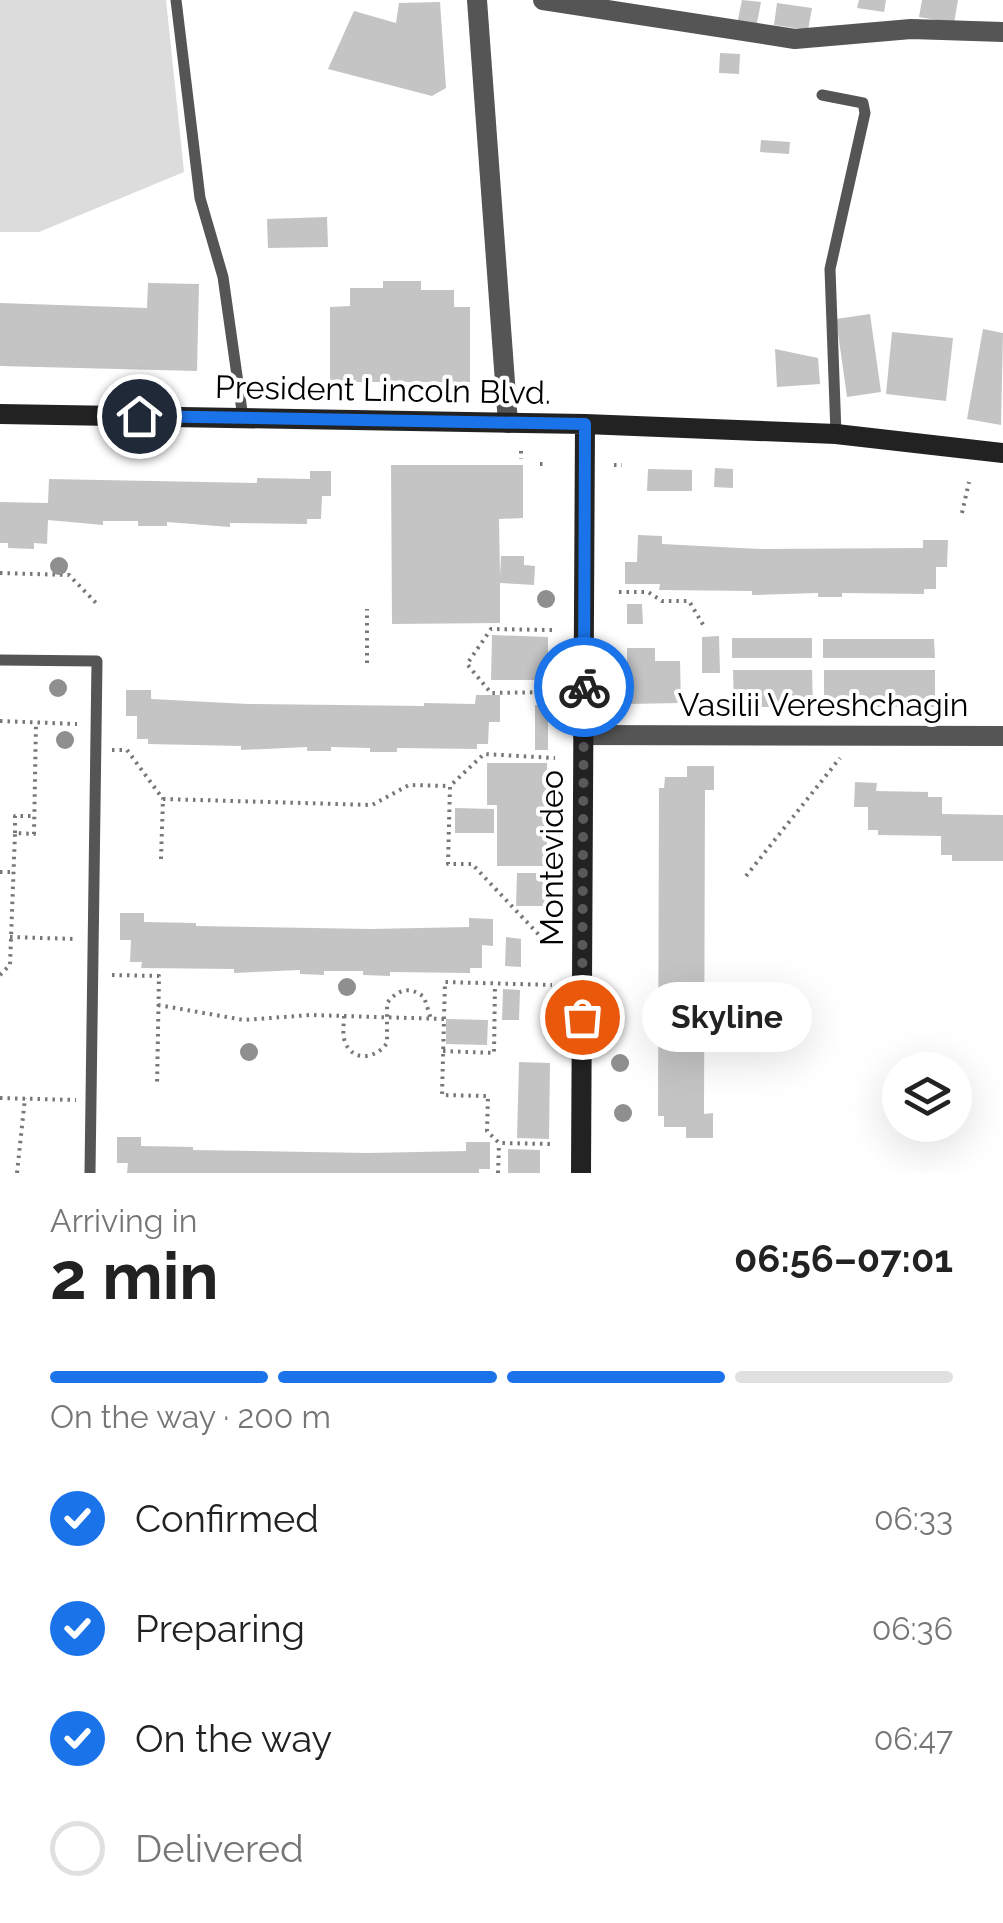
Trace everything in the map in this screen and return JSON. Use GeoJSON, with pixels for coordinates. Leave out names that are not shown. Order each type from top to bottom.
{"type":"FeatureCollection","features":[{"type":"Feature","properties":{"kind":"street"},"geometry":{"type":"LineString","coordinates":[[477,0],[508,423]]}},
{"type":"Feature","properties":{"kind":"street"},"geometry":{"type":"LineString","coordinates":[[543,0],[795,39],[911,30],[1003,32]]}},
{"type":"Feature","properties":{"kind":"street","name":"President Lincoln Blvd."},"geometry":{"type":"LineString","coordinates":[[0,414],[585,424],[836,434],[1002,449]]}},
{"type":"Feature","properties":{"kind":"street","name":"Montevideo"},"geometry":{"type":"LineString","coordinates":[[580,1173],[585,424]]}},
{"type":"Feature","properties":{"kind":"street","name":"Vasilii Vereshchagin"},"geometry":{"type":"LineString","coordinates":[[583,734],[1003,736]]}},
{"type":"Feature","properties":{"kind":"lane"},"geometry":{"type":"LineString","coordinates":[[176,0],[200,198],[223,277],[242,418]]}},
{"type":"Feature","properties":{"kind":"lane"},"geometry":{"type":"LineString","coordinates":[[822,95],[854,99],[863,103],[865,112],[830,269],[836,434]]}},
{"type":"Feature","properties":{"kind":"lane"},"geometry":{"type":"LineString","coordinates":[[0,660],[98,662],[90,1173]]}},
{"type":"Feature","properties":{"kind":"path"},"geometry":{"type":"LineString","coordinates":[[521,451],[521,459]]}},
{"type":"Feature","properties":{"kind":"path"},"geometry":{"type":"LineString","coordinates":[[614,465],[622,465]]}},
{"type":"Feature","properties":{"kind":"path"},"geometry":{"type":"LineString","coordinates":[[962,513],[968,482]]}},
{"type":"Feature","properties":{"kind":"path"},"geometry":{"type":"LineString","coordinates":[[0,573],[69,574],[98,605]]}},
{"type":"Feature","properties":{"kind":"path"},"geometry":{"type":"LineString","coordinates":[[620,592],[648,592],[662,600],[690,601],[705,628]]}},
{"type":"Feature","properties":{"kind":"path"},"geometry":{"type":"LineString","coordinates":[[367,663],[368,609]]}},
{"type":"Feature","properties":{"kind":"path"},"geometry":{"type":"LineString","coordinates":[[552,630],[492,629],[466,664],[491,693],[554,692]]}},
{"type":"Feature","properties":{"kind":"path"},"geometry":{"type":"LineString","coordinates":[[0,720],[96,724]]}},
{"type":"Feature","properties":{"kind":"path"},"geometry":{"type":"LineString","coordinates":[[15,833],[34,834],[36,722]]}},
{"type":"Feature","properties":{"kind":"path"},"geometry":{"type":"LineString","coordinates":[[746,876],[859,734]]}},
{"type":"Feature","properties":{"kind":"path"},"geometry":{"type":"LineString","coordinates":[[96,750],[128,750],[163,799],[161,860]]}},
{"type":"Feature","properties":{"kind":"path"},"geometry":{"type":"LineString","coordinates":[[163,799],[372,805],[409,785],[450,786],[484,754],[555,758]]}},
{"type":"Feature","properties":{"kind":"path"},"geometry":{"type":"LineString","coordinates":[[450,786],[448,864],[472,864],[541,937],[552,938]]}},
{"type":"Feature","properties":{"kind":"path"},"geometry":{"type":"LineString","coordinates":[[0,974],[10,965],[15,816],[35,816]]}},
{"type":"Feature","properties":{"kind":"path"},"geometry":{"type":"LineString","coordinates":[[0,872],[13,872]]}},
{"type":"Feature","properties":{"kind":"path"},"geometry":{"type":"LineString","coordinates":[[10,938],[93,939]]}},
{"type":"Feature","properties":{"kind":"path"},"geometry":{"type":"LineString","coordinates":[[92,975],[158,976],[157,1086]]}},
{"type":"Feature","properties":{"kind":"path"},"geometry":{"type":"LineString","coordinates":[[550,1144],[499,1143],[487,1131],[488,1096],[442,1095],[445,982],[552,985]]}},
{"type":"Feature","properties":{"kind":"path"},"geometry":{"type":"LineString","coordinates":[[443,1051],[494,1053],[496,984]]}},
{"type":"Feature","properties":{"kind":"path"},"geometry":{"type":"LineString","coordinates":[[344,1016],[345,1042],[350,1050],[366,1056],[374,1055],[387,1043],[387,1002],[392,996],[408,990],[424,996],[432,1019]]}},
{"type":"Feature","properties":{"kind":"path"},"geometry":{"type":"LineString","coordinates":[[158,1005],[244,1020],[344,1016],[444,1019]]}},
{"type":"Feature","properties":{"kind":"path"},"geometry":{"type":"LineString","coordinates":[[0,1098],[91,1100]]}},
{"type":"Feature","properties":{"kind":"path"},"geometry":{"type":"LineString","coordinates":[[17,1173],[25,1098]]}},
{"type":"Feature","properties":{"kind":"path"},"geometry":{"type":"LineString","coordinates":[[498,1173],[499,1143]]}},
{"type":"Feature","properties":{"kind":"shaded area"},"geometry":{"type":"Polygon","coordinates":[[[0,0],[166,0],[184,172],[39,232],[0,232],[0,0]]]}},
{"type":"Feature","properties":{"kind":"building"},"geometry":{"type":"Polygon","coordinates":[[[742,0],[761,2],[756,28],[737,24],[742,0]]]}},
{"type":"Feature","properties":{"kind":"building"},"geometry":{"type":"Polygon","coordinates":[[[859,0],[886,0],[884,12],[857,8],[859,0]]]}},
{"type":"Feature","properties":{"kind":"building"},"geometry":{"type":"Polygon","coordinates":[[[922,0],[958,0],[954,23],[919,17],[922,0]]]}},
{"type":"Feature","properties":{"kind":"building"},"geometry":{"type":"Polygon","coordinates":[[[440,2],[446,88],[432,96],[328,69],[354,11],[396,23],[399,3],[440,2]]]}},
{"type":"Feature","properties":{"kind":"building"},"geometry":{"type":"Polygon","coordinates":[[[777,3],[812,8],[808,30],[774,25],[777,3]]]}},
{"type":"Feature","properties":{"kind":"building"},"geometry":{"type":"Polygon","coordinates":[[[720,53],[740,54],[739,74],[719,73],[720,53]]]}},
{"type":"Feature","properties":{"kind":"building"},"geometry":{"type":"Polygon","coordinates":[[[761,140],[790,142],[789,154],[760,152],[761,140]]]}},
{"type":"Feature","properties":{"kind":"building"},"geometry":{"type":"Polygon","coordinates":[[[327,217],[328,247],[268,248],[267,219],[327,217]]]}},
{"type":"Feature","properties":{"kind":"building"},"geometry":{"type":"Polygon","coordinates":[[[383,281],[421,281],[421,290],[454,290],[454,307],[470,307],[470,382],[330,382],[330,307],[350,306],[350,288],[383,288],[383,281]]]}},
{"type":"Feature","properties":{"kind":"building"},"geometry":{"type":"Polygon","coordinates":[[[148,283],[199,284],[197,371],[0,366],[0,303],[147,308],[148,283]]]}},
{"type":"Feature","properties":{"kind":"building"},"geometry":{"type":"Polygon","coordinates":[[[870,314],[881,392],[847,397],[836,319],[870,314]]]}},
{"type":"Feature","properties":{"kind":"building"},"geometry":{"type":"Polygon","coordinates":[[[983,329],[1003,333],[1001,425],[967,419],[983,329]]]}},
{"type":"Feature","properties":{"kind":"building"},"geometry":{"type":"Polygon","coordinates":[[[892,332],[953,338],[946,401],[886,394],[892,332]]]}},
{"type":"Feature","properties":{"kind":"building"},"geometry":{"type":"Polygon","coordinates":[[[775,349],[818,358],[820,384],[777,387],[775,349]]]}},
{"type":"Feature","properties":{"kind":"building"},"geometry":{"type":"Polygon","coordinates":[[[391,465],[523,465],[523,518],[499,519],[500,576],[501,556],[524,556],[524,565],[535,566],[534,585],[500,583],[500,623],[392,624],[391,465]]]}},
{"type":"Feature","properties":{"kind":"building"},"geometry":{"type":"Polygon","coordinates":[[[715,468],[733,469],[733,488],[714,487],[715,468]]]}},
{"type":"Feature","properties":{"kind":"building"},"geometry":{"type":"Polygon","coordinates":[[[648,469],[692,470],[692,491],[647,491],[648,469]]]}},
{"type":"Feature","properties":{"kind":"building"},"geometry":{"type":"Polygon","coordinates":[[[310,471],[331,471],[331,496],[322,496],[321,519],[307,519],[307,524],[230,523],[230,527],[167,522],[167,526],[138,526],[138,521],[103,521],[103,525],[48,520],[47,544],[34,543],[34,549],[8,548],[8,543],[0,543],[0,502],[48,503],[49,479],[257,483],[257,478],[310,479],[310,471]]]}},
{"type":"Feature","properties":{"kind":"building"},"geometry":{"type":"Polygon","coordinates":[[[638,535],[662,536],[662,544],[760,549],[923,548],[923,540],[948,540],[947,567],[936,567],[936,589],[924,589],[924,594],[842,593],[842,597],[818,597],[818,593],[752,595],[752,591],[659,590],[660,584],[625,584],[625,562],[637,562],[638,535]]]}},
{"type":"Feature","properties":{"kind":"building"},"geometry":{"type":"Polygon","coordinates":[[[627,604],[642,604],[643,624],[627,624],[627,604]]]}},
{"type":"Feature","properties":{"kind":"building"},"geometry":{"type":"Polygon","coordinates":[[[492,635],[548,637],[548,680],[491,680],[492,635]]]}},
{"type":"Feature","properties":{"kind":"building"},"geometry":{"type":"Polygon","coordinates":[[[719,636],[720,673],[702,673],[702,637],[719,636]]]}},
{"type":"Feature","properties":{"kind":"building"},"geometry":{"type":"Polygon","coordinates":[[[732,638],[812,638],[812,658],[732,658],[732,638]]]}},
{"type":"Feature","properties":{"kind":"building"},"geometry":{"type":"Polygon","coordinates":[[[823,639],[934,639],[935,658],[823,658],[823,639]]]}},
{"type":"Feature","properties":{"kind":"building"},"geometry":{"type":"Polygon","coordinates":[[[627,648],[655,648],[655,661],[680,661],[681,703],[627,704],[627,648]]]}},
{"type":"Feature","properties":{"kind":"building"},"geometry":{"type":"Polygon","coordinates":[[[733,670],[812,670],[813,707],[734,707],[733,670]]]}},
{"type":"Feature","properties":{"kind":"building"},"geometry":{"type":"Polygon","coordinates":[[[824,670],[935,670],[935,707],[824,707],[824,670]]]}},
{"type":"Feature","properties":{"kind":"building"},"geometry":{"type":"Polygon","coordinates":[[[126,690],[151,690],[151,699],[248,704],[424,706],[475,704],[476,695],[500,695],[500,722],[489,722],[488,744],[477,744],[477,749],[397,748],[397,752],[370,752],[370,748],[241,750],[241,746],[148,744],[148,739],[137,739],[137,716],[126,716],[126,690]]]}},
{"type":"Feature","properties":{"kind":"building"},"geometry":{"type":"Polygon","coordinates":[[[535,705],[548,706],[548,750],[535,750],[535,705]]]}},
{"type":"Feature","properties":{"kind":"building"},"geometry":{"type":"Polygon","coordinates":[[[487,763],[547,763],[547,866],[497,866],[497,805],[487,805],[487,763]]]}},
{"type":"Feature","properties":{"kind":"building"},"geometry":{"type":"Polygon","coordinates":[[[687,766],[714,766],[714,790],[705,790],[704,1114],[713,1113],[713,1138],[686,1138],[686,1127],[664,1127],[664,1116],[658,1116],[659,788],[664,788],[665,777],[687,777],[687,766]]]}},
{"type":"Feature","properties":{"kind":"building"},"geometry":{"type":"Polygon","coordinates":[[[855,782],[877,783],[876,791],[928,792],[928,797],[942,797],[942,814],[1003,815],[1003,861],[952,861],[952,855],[941,855],[941,836],[878,835],[878,830],[868,830],[868,807],[854,807],[855,782]]]}},
{"type":"Feature","properties":{"kind":"building"},"geometry":{"type":"Polygon","coordinates":[[[455,808],[494,809],[494,833],[455,833],[455,808]]]}},
{"type":"Feature","properties":{"kind":"building"},"geometry":{"type":"Polygon","coordinates":[[[517,873],[550,873],[550,906],[516,906],[517,873]]]}},
{"type":"Feature","properties":{"kind":"building"},"geometry":{"type":"Polygon","coordinates":[[[120,913],[144,913],[144,922],[196,926],[371,929],[469,927],[469,918],[493,919],[493,946],[482,945],[482,968],[470,968],[470,973],[390,972],[390,976],[324,971],[324,975],[300,974],[300,970],[234,973],[234,969],[141,968],[142,962],[130,962],[131,940],[120,940],[120,913]]]}},
{"type":"Feature","properties":{"kind":"building"},"geometry":{"type":"Polygon","coordinates":[[[506,937],[521,939],[521,967],[505,966],[506,937]]]}},
{"type":"Feature","properties":{"kind":"building"},"geometry":{"type":"Polygon","coordinates":[[[503,989],[520,990],[519,1020],[502,1020],[503,989]]]}},
{"type":"Feature","properties":{"kind":"building"},"geometry":{"type":"Polygon","coordinates":[[[446,1019],[488,1020],[487,1045],[446,1044],[446,1019]]]}},
{"type":"Feature","properties":{"kind":"building"},"geometry":{"type":"Polygon","coordinates":[[[519,1062],[550,1063],[549,1139],[517,1138],[519,1062]]]}},
{"type":"Feature","properties":{"kind":"building"},"geometry":{"type":"Polygon","coordinates":[[[117,1137],[141,1137],[141,1146],[193,1150],[368,1153],[466,1151],[466,1142],[490,1142],[490,1169],[479,1169],[479,1173],[127,1173],[128,1163],[117,1163],[117,1137]]]}},
{"type":"Feature","properties":{"kind":"building"},"geometry":{"type":"Polygon","coordinates":[[[508,1149],[540,1150],[540,1173],[508,1173],[508,1149]]]}},
{"type":"Feature","properties":{"kind":"way so far"},"geometry":{"type":"LineString","coordinates":[[582,1017],[584,687]]}},
{"type":"Feature","properties":{"kind":"place","name":"Skyline"},"geometry":{"type":"Point","coordinates":[582,1017]}},
{"type":"Feature","properties":{"kind":"route"},"geometry":{"type":"LineString","coordinates":[[139,416],[585,424],[584,687]]}}]}
